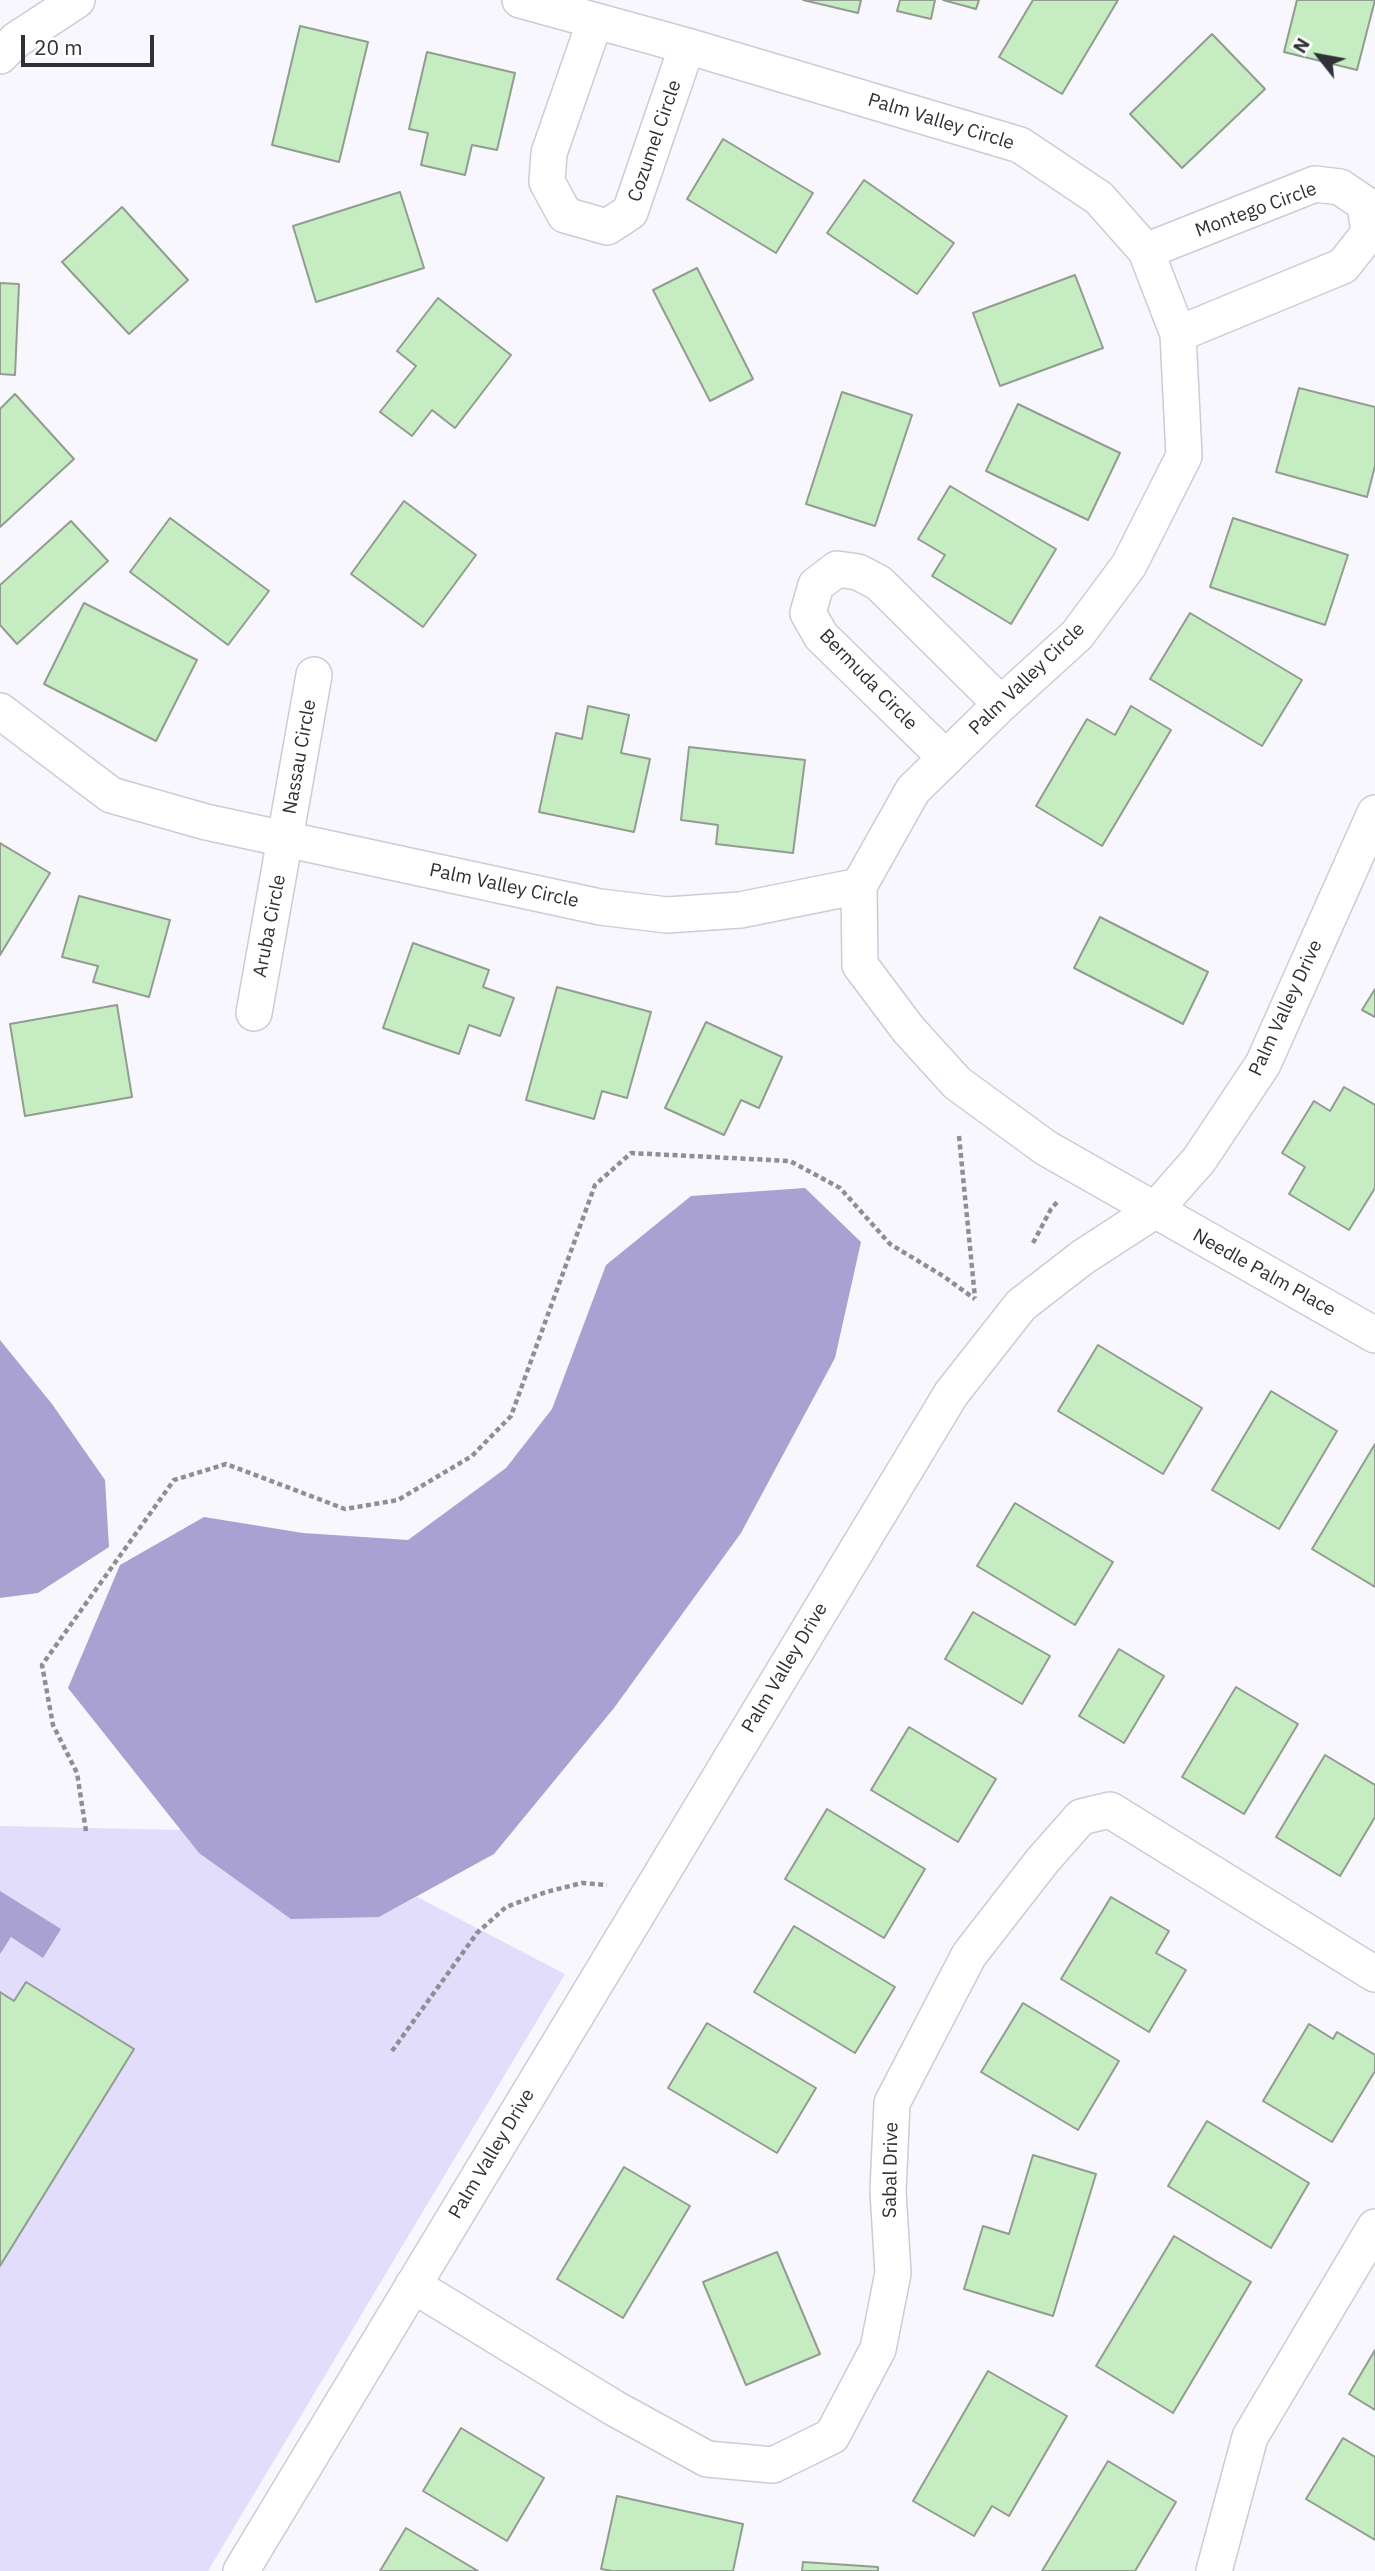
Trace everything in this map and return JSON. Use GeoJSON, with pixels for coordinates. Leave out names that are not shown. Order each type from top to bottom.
{"type":"FeatureCollection","features":[{"type":"Feature","properties":{"kind":"street"},"geometry":{"type":"LineString","coordinates":[[0,56],[16,40],[77,0]]}},
{"type":"Feature","properties":{"kind":"street","name":"Palm Valley Circle"},"geometry":{"type":"LineString","coordinates":[[0,710],[111,796],[206,822],[600,907],[667,915],[740,910],[859,886],[913,790],[1077,635],[1129,565],[1184,456],[1178,334],[1146,251],[1099,198],[1020,145],[687,46],[520,0]]}},
{"type":"Feature","properties":{"kind":"street","name":"Cozumel Circle"},"geometry":{"type":"LineString","coordinates":[[595,21],[549,153],[547,182],[565,215],[597,224],[607,226],[630,212],[687,46]]}},
{"type":"Feature","properties":{"kind":"street","name":"Montego Circle"},"geometry":{"type":"LineString","coordinates":[[1146,251],[1315,184],[1340,187],[1365,204],[1369,233],[1343,266],[1178,334]]}},
{"type":"Feature","properties":{"kind":"street","name":"Bermuda Circle"},"geometry":{"type":"LineString","coordinates":[[946,758],[821,636],[808,613],[816,585],[837,569],[858,572],[879,583],[1001,704]]}},
{"type":"Feature","properties":{"kind":"street","name":"Nassau Circle"},"geometry":{"type":"LineString","coordinates":[[286,840],[314,675]]}},
{"type":"Feature","properties":{"kind":"street","name":"Palm Valley Drive"},"geometry":{"type":"LineString","coordinates":[[241,2571],[951,1394],[1021,1306],[1083,1257],[1154,1211],[1199,1160],[1263,1064],[1375,813]]}},
{"type":"Feature","properties":{"kind":"street","name":"Aruba Circle"},"geometry":{"type":"LineString","coordinates":[[254,1013],[286,840]]}},
{"type":"Feature","properties":{"kind":"street","name":"Needle Palm Place"},"geometry":{"type":"LineString","coordinates":[[859,886],[860,965],[908,1029],[957,1083],[1046,1148],[1375,1335]]}},
{"type":"Feature","properties":{"kind":"street","name":"Sabal Drive"},"geometry":{"type":"LineString","coordinates":[[413,2285],[614,2408],[707,2459],[773,2465],[832,2436],[878,2348],[893,2273],[888,2191],[892,2103],[969,1955],[1043,1860],[1081,1817],[1110,1810],[1375,1974]]}},
{"type":"Feature","properties":{"kind":"street"},"geometry":{"type":"LineString","coordinates":[[1214,2571],[1250,2437],[1375,2227]]}},
{"type":"Feature","properties":{"kind":"path"},"geometry":{"type":"LineString","coordinates":[[957,1083],[957,1114],[975,1299]]}},
{"type":"Feature","properties":{"kind":"path"},"geometry":{"type":"LineString","coordinates":[[86,1831],[77,1773],[53,1725],[42,1665],[174,1480],[226,1464],[345,1509],[398,1500],[472,1456],[511,1416],[595,1185],[631,1153],[790,1161],[840,1188],[890,1244],[975,1299]]}},
{"type":"Feature","properties":{"kind":"path"},"geometry":{"type":"LineString","coordinates":[[1029,1250],[1051,1209],[1086,1171]]}},
{"type":"Feature","properties":{"kind":"path"},"geometry":{"type":"LineString","coordinates":[[967,1309],[984,1291]]}},
{"type":"Feature","properties":{"kind":"path"},"geometry":{"type":"LineString","coordinates":[[392,2052],[477,1933],[506,1907],[546,1892],[582,1883],[608,1885],[615,1877]]}},
{"type":"Feature","properties":{"kind":"shaded area"},"geometry":{"type":"Polygon","coordinates":[[[805,1188],[861,1242],[835,1358],[741,1533],[614,1708],[494,1854],[379,1917],[291,1919],[199,1853],[68,1688],[120,1565],[204,1517],[303,1533],[408,1540],[506,1468],[552,1409],[606,1265],[691,1196],[805,1188]]]}},
{"type":"Feature","properties":{"kind":"shaded area"},"geometry":{"type":"Polygon","coordinates":[[[0,1340],[52,1404],[105,1480],[109,1547],[38,1593],[0,1598],[0,1340]]]}},
{"type":"Feature","properties":{"kind":"shaded area"},"geometry":{"type":"Polygon","coordinates":[[[0,1826],[181,1830],[199,1853],[379,1917],[417,1897],[565,1974],[208,2571],[0,2571],[0,1826]]]}},
{"type":"Feature","properties":{"kind":"shaded area"},"geometry":{"type":"Polygon","coordinates":[[[0,1891],[61,1929],[43,1958],[11,1937],[0,1954],[0,1891]]]}},
{"type":"Feature","properties":{"kind":"building"},"geometry":{"type":"Polygon","coordinates":[[[803,0],[861,0],[858,13],[803,0]]]}},
{"type":"Feature","properties":{"kind":"building"},"geometry":{"type":"Polygon","coordinates":[[[900,0],[935,0],[931,19],[897,11],[900,0]]]}},
{"type":"Feature","properties":{"kind":"building"},"geometry":{"type":"Polygon","coordinates":[[[943,0],[979,0],[976,9],[943,0]]]}},
{"type":"Feature","properties":{"kind":"building"},"geometry":{"type":"Polygon","coordinates":[[[1033,0],[1118,0],[1062,94],[999,57],[1033,0]]]}},
{"type":"Feature","properties":{"kind":"building"},"geometry":{"type":"Polygon","coordinates":[[[1297,0],[1375,0],[1357,70],[1284,52],[1297,0]]]}},
{"type":"Feature","properties":{"kind":"building"},"geometry":{"type":"Polygon","coordinates":[[[300,26],[368,42],[339,162],[272,145],[300,26]]]}},
{"type":"Feature","properties":{"kind":"building"},"geometry":{"type":"Polygon","coordinates":[[[1212,34],[1265,89],[1182,168],[1130,114],[1212,34]]]}},
{"type":"Feature","properties":{"kind":"building"},"geometry":{"type":"Polygon","coordinates":[[[427,52],[515,73],[497,150],[472,145],[465,175],[421,165],[428,133],[409,129],[427,52]]]}},
{"type":"Feature","properties":{"kind":"building"},"geometry":{"type":"Polygon","coordinates":[[[723,139],[813,193],[776,253],[687,199],[723,139]]]}},
{"type":"Feature","properties":{"kind":"building"},"geometry":{"type":"Polygon","coordinates":[[[864,180],[954,243],[917,294],[827,233],[864,180]]]}},
{"type":"Feature","properties":{"kind":"building"},"geometry":{"type":"Polygon","coordinates":[[[400,192],[424,268],[316,302],[293,226],[400,192]]]}},
{"type":"Feature","properties":{"kind":"building"},"geometry":{"type":"Polygon","coordinates":[[[122,207],[188,280],[129,334],[62,262],[122,207]]]}},
{"type":"Feature","properties":{"kind":"building"},"geometry":{"type":"Polygon","coordinates":[[[697,268],[753,379],[710,401],[653,290],[697,268]]]}},
{"type":"Feature","properties":{"kind":"building"},"geometry":{"type":"Polygon","coordinates":[[[1075,275],[1103,348],[1000,386],[973,313],[1075,275]]]}},
{"type":"Feature","properties":{"kind":"building"},"geometry":{"type":"Polygon","coordinates":[[[0,283],[19,284],[15,375],[0,374],[0,283]]]}},
{"type":"Feature","properties":{"kind":"building"},"geometry":{"type":"Polygon","coordinates":[[[438,298],[511,355],[455,428],[432,410],[412,436],[380,412],[416,366],[397,351],[438,298]]]}},
{"type":"Feature","properties":{"kind":"building"},"geometry":{"type":"Polygon","coordinates":[[[1299,388],[1375,407],[1375,466],[1367,497],[1276,472],[1299,388]]]}},
{"type":"Feature","properties":{"kind":"building"},"geometry":{"type":"Polygon","coordinates":[[[842,392],[912,415],[875,526],[806,504],[842,392]]]}},
{"type":"Feature","properties":{"kind":"building"},"geometry":{"type":"Polygon","coordinates":[[[15,394],[74,459],[0,527],[0,409],[15,394]]]}},
{"type":"Feature","properties":{"kind":"building"},"geometry":{"type":"Polygon","coordinates":[[[1018,404],[1120,453],[1088,520],[986,471],[1018,404]]]}},
{"type":"Feature","properties":{"kind":"building"},"geometry":{"type":"Polygon","coordinates":[[[950,486],[1056,549],[1011,624],[932,576],[945,555],[918,539],[950,486]]]}},
{"type":"Feature","properties":{"kind":"building"},"geometry":{"type":"Polygon","coordinates":[[[404,501],[476,555],[423,627],[351,574],[404,501]]]}},
{"type":"Feature","properties":{"kind":"building"},"geometry":{"type":"Polygon","coordinates":[[[170,518],[269,591],[228,645],[130,572],[170,518]]]}},
{"type":"Feature","properties":{"kind":"building"},"geometry":{"type":"Polygon","coordinates":[[[1233,518],[1348,555],[1325,625],[1210,587],[1233,518]]]}},
{"type":"Feature","properties":{"kind":"building"},"geometry":{"type":"Polygon","coordinates":[[[71,521],[108,561],[17,644],[0,625],[0,585],[71,521]]]}},
{"type":"Feature","properties":{"kind":"building"},"geometry":{"type":"Polygon","coordinates":[[[84,603],[197,660],[156,741],[44,684],[84,603]]]}},
{"type":"Feature","properties":{"kind":"building"},"geometry":{"type":"Polygon","coordinates":[[[1190,613],[1302,680],[1262,746],[1150,679],[1190,613]]]}},
{"type":"Feature","properties":{"kind":"building"},"geometry":{"type":"Polygon","coordinates":[[[588,706],[629,715],[621,753],[650,759],[634,832],[539,812],[556,733],[582,739],[588,706]]]}},
{"type":"Feature","properties":{"kind":"building"},"geometry":{"type":"Polygon","coordinates":[[[1131,706],[1171,730],[1102,846],[1036,806],[1087,719],[1115,735],[1131,706]]]}},
{"type":"Feature","properties":{"kind":"building"},"geometry":{"type":"Polygon","coordinates":[[[689,747],[805,760],[793,853],[716,844],[718,825],[681,820],[689,747]]]}},
{"type":"Feature","properties":{"kind":"building"},"geometry":{"type":"Polygon","coordinates":[[[0,843],[50,873],[0,955],[0,843]]]}},
{"type":"Feature","properties":{"kind":"building"},"geometry":{"type":"Polygon","coordinates":[[[79,896],[170,920],[149,997],[93,982],[98,966],[62,957],[79,896]]]}},
{"type":"Feature","properties":{"kind":"building"},"geometry":{"type":"Polygon","coordinates":[[[1100,917],[1208,972],[1183,1024],[1074,968],[1100,917]]]}},
{"type":"Feature","properties":{"kind":"building"},"geometry":{"type":"Polygon","coordinates":[[[413,943],[489,970],[483,987],[514,998],[500,1036],[469,1025],[459,1054],[383,1028],[413,943]]]}},
{"type":"Feature","properties":{"kind":"building"},"geometry":{"type":"Polygon","coordinates":[[[557,987],[651,1012],[627,1098],[602,1091],[594,1119],[526,1100],[557,987]]]}},
{"type":"Feature","properties":{"kind":"building"},"geometry":{"type":"Polygon","coordinates":[[[1375,989],[1375,1017],[1362,1010],[1375,989]]]}},
{"type":"Feature","properties":{"kind":"building"},"geometry":{"type":"Polygon","coordinates":[[[117,1005],[132,1097],[25,1116],[10,1024],[117,1005]]]}},
{"type":"Feature","properties":{"kind":"building"},"geometry":{"type":"Polygon","coordinates":[[[706,1022],[782,1057],[759,1108],[741,1100],[724,1135],[665,1108],[706,1022]]]}},
{"type":"Feature","properties":{"kind":"building"},"geometry":{"type":"Polygon","coordinates":[[[1344,1087],[1375,1105],[1375,1188],[1349,1230],[1289,1194],[1305,1167],[1282,1153],[1314,1101],[1330,1111],[1344,1087]]]}},
{"type":"Feature","properties":{"kind":"building"},"geometry":{"type":"Polygon","coordinates":[[[1098,1345],[1202,1408],[1163,1474],[1058,1411],[1098,1345]]]}},
{"type":"Feature","properties":{"kind":"building"},"geometry":{"type":"Polygon","coordinates":[[[1271,1391],[1337,1431],[1279,1529],[1212,1490],[1271,1391]]]}},
{"type":"Feature","properties":{"kind":"building"},"geometry":{"type":"Polygon","coordinates":[[[1375,1444],[1375,1587],[1312,1549],[1375,1444]]]}},
{"type":"Feature","properties":{"kind":"building"},"geometry":{"type":"Polygon","coordinates":[[[1015,1503],[1113,1562],[1075,1625],[977,1566],[1015,1503]]]}},
{"type":"Feature","properties":{"kind":"building"},"geometry":{"type":"Polygon","coordinates":[[[973,1612],[1050,1656],[1022,1704],[945,1659],[973,1612]]]}},
{"type":"Feature","properties":{"kind":"building"},"geometry":{"type":"Polygon","coordinates":[[[1119,1649],[1164,1676],[1124,1743],[1079,1716],[1119,1649]]]}},
{"type":"Feature","properties":{"kind":"building"},"geometry":{"type":"Polygon","coordinates":[[[1236,1687],[1298,1724],[1244,1814],[1182,1777],[1236,1687]]]}},
{"type":"Feature","properties":{"kind":"building"},"geometry":{"type":"Polygon","coordinates":[[[909,1727],[996,1779],[958,1842],[871,1790],[909,1727]]]}},
{"type":"Feature","properties":{"kind":"building"},"geometry":{"type":"Polygon","coordinates":[[[1325,1755],[1375,1785],[1375,1817],[1340,1876],[1276,1837],[1325,1755]]]}},
{"type":"Feature","properties":{"kind":"building"},"geometry":{"type":"Polygon","coordinates":[[[827,1809],[925,1869],[884,1938],[785,1879],[827,1809]]]}},
{"type":"Feature","properties":{"kind":"building"},"geometry":{"type":"Polygon","coordinates":[[[1111,1897],[1169,1931],[1156,1953],[1186,1970],[1149,2032],[1061,1979],[1111,1897]]]}},
{"type":"Feature","properties":{"kind":"building"},"geometry":{"type":"Polygon","coordinates":[[[794,1926],[895,1987],[855,2053],[754,1992],[794,1926]]]}},
{"type":"Feature","properties":{"kind":"building"},"geometry":{"type":"Polygon","coordinates":[[[26,1982],[134,2049],[0,2266],[0,1992],[14,2001],[26,1982]]]}},
{"type":"Feature","properties":{"kind":"building"},"geometry":{"type":"Polygon","coordinates":[[[1023,2003],[1119,2061],[1078,2130],[981,2072],[1023,2003]]]}},
{"type":"Feature","properties":{"kind":"building"},"geometry":{"type":"Polygon","coordinates":[[[707,2023],[816,2088],[777,2153],[668,2088],[707,2023]]]}},
{"type":"Feature","properties":{"kind":"building"},"geometry":{"type":"Polygon","coordinates":[[[1309,2024],[1333,2039],[1337,2032],[1375,2055],[1375,2071],[1332,2142],[1263,2101],[1309,2024]]]}},
{"type":"Feature","properties":{"kind":"building"},"geometry":{"type":"Polygon","coordinates":[[[1207,2121],[1309,2183],[1271,2248],[1168,2186],[1207,2121]]]}},
{"type":"Feature","properties":{"kind":"building"},"geometry":{"type":"Polygon","coordinates":[[[1033,2155],[1096,2174],[1053,2316],[964,2289],[983,2226],[1009,2234],[1033,2155]]]}},
{"type":"Feature","properties":{"kind":"building"},"geometry":{"type":"Polygon","coordinates":[[[624,2167],[690,2206],[623,2318],[557,2279],[624,2167]]]}},
{"type":"Feature","properties":{"kind":"building"},"geometry":{"type":"Polygon","coordinates":[[[1174,2236],[1251,2282],[1173,2413],[1096,2366],[1174,2236]]]}},
{"type":"Feature","properties":{"kind":"building"},"geometry":{"type":"Polygon","coordinates":[[[777,2252],[820,2354],[746,2385],[703,2282],[777,2252]]]}},
{"type":"Feature","properties":{"kind":"building"},"geometry":{"type":"Polygon","coordinates":[[[1375,2350],[1375,2410],[1349,2394],[1375,2350]]]}},
{"type":"Feature","properties":{"kind":"building"},"geometry":{"type":"Polygon","coordinates":[[[988,2371],[1067,2416],[1009,2516],[992,2506],[974,2536],[913,2501],[988,2371]]]}},
{"type":"Feature","properties":{"kind":"building"},"geometry":{"type":"Polygon","coordinates":[[[461,2428],[544,2478],[507,2541],[423,2491],[461,2428]]]}},
{"type":"Feature","properties":{"kind":"building"},"geometry":{"type":"Polygon","coordinates":[[[1343,2438],[1375,2457],[1375,2540],[1306,2499],[1343,2438]]]}},
{"type":"Feature","properties":{"kind":"building"},"geometry":{"type":"Polygon","coordinates":[[[1108,2461],[1176,2502],[1135,2571],[1042,2571],[1108,2461]]]}},
{"type":"Feature","properties":{"kind":"building"},"geometry":{"type":"Polygon","coordinates":[[[617,2496],[743,2524],[733,2571],[601,2569],[617,2496]]]}},
{"type":"Feature","properties":{"kind":"building"},"geometry":{"type":"Polygon","coordinates":[[[406,2528],[478,2571],[380,2571],[406,2528]]]}},
{"type":"Feature","properties":{"kind":"building"},"geometry":{"type":"Polygon","coordinates":[[[803,2562],[878,2567],[878,2571],[802,2571],[803,2562]]]}}]}
